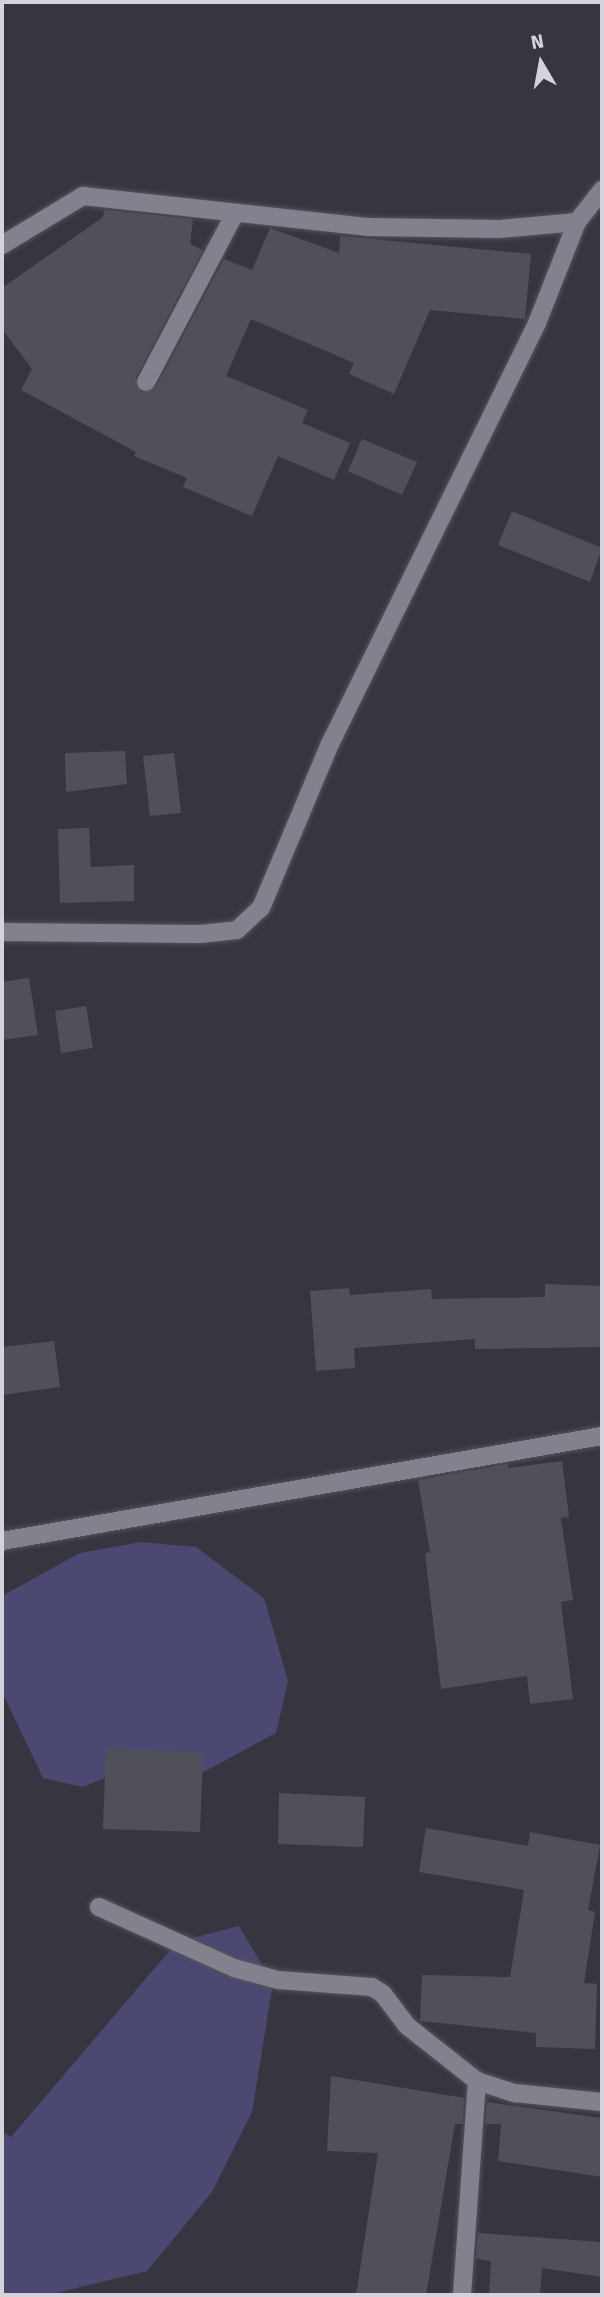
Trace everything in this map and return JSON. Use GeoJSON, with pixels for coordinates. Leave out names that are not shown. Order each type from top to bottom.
{"type":"FeatureCollection","features":[{"type":"Feature","properties":{"kind":"street"},"geometry":{"type":"LineString","coordinates":[[2,932],[200,934],[237,930],[261,908],[330,744],[537,323],[577,222],[602,190]]}},
{"type":"Feature","properties":{"kind":"street"},"geometry":{"type":"LineString","coordinates":[[2,245],[83,196],[369,227],[499,229],[577,222]]}},
{"type":"Feature","properties":{"kind":"street"},"geometry":{"type":"LineString","coordinates":[[146,382],[236,213]]}},
{"type":"Feature","properties":{"kind":"street"},"geometry":{"type":"LineString","coordinates":[[2,1541],[602,1436]]}},
{"type":"Feature","properties":{"kind":"street"},"geometry":{"type":"LineString","coordinates":[[99,1908],[234,1968],[278,1980],[372,1987],[383,1994],[406,2025],[477,2081],[515,2093],[602,2102]]}},
{"type":"Feature","properties":{"kind":"street"},"geometry":{"type":"LineString","coordinates":[[462,2295],[477,2081]]}},
{"type":"Feature","properties":{"kind":"shaded area"},"geometry":{"type":"Polygon","coordinates":[[[141,1542],[196,1547],[264,1598],[288,1681],[276,1733],[196,1776],[135,1765],[83,1787],[43,1778],[2,1692],[2,1596],[80,1553],[141,1542]]]}},
{"type":"Feature","properties":{"kind":"shaded area"},"geometry":{"type":"Polygon","coordinates":[[[239,1926],[273,1983],[252,2112],[212,2192],[147,2271],[48,2295],[2,2295],[2,2132],[11,2137],[177,1942],[239,1926]]]}},
{"type":"Feature","properties":{"kind":"building"},"geometry":{"type":"Polygon","coordinates":[[[104,210],[193,219],[190,244],[203,250],[136,377],[141,392],[156,387],[224,259],[252,270],[270,228],[339,253],[340,236],[531,254],[525,319],[430,310],[394,394],[349,374],[354,363],[251,319],[226,376],[308,410],[302,423],[350,443],[334,480],[278,456],[252,516],[183,487],[187,478],[134,456],[136,452],[21,390],[32,369],[2,329],[2,288],[103,217],[104,210]]]}},
{"type":"Feature","properties":{"kind":"building"},"geometry":{"type":"Polygon","coordinates":[[[362,439],[417,462],[402,495],[348,471],[362,439]]]}},
{"type":"Feature","properties":{"kind":"building"},"geometry":{"type":"Polygon","coordinates":[[[512,511],[602,548],[590,582],[498,545],[512,511]]]}},
{"type":"Feature","properties":{"kind":"building"},"geometry":{"type":"Polygon","coordinates":[[[125,751],[127,784],[66,792],[65,753],[125,751]]]}},
{"type":"Feature","properties":{"kind":"building"},"geometry":{"type":"Polygon","coordinates":[[[174,753],[181,813],[150,816],[143,756],[174,753]]]}},
{"type":"Feature","properties":{"kind":"building"},"geometry":{"type":"Polygon","coordinates":[[[89,828],[91,867],[134,865],[134,901],[60,903],[58,829],[89,828]]]}},
{"type":"Feature","properties":{"kind":"building"},"geometry":{"type":"Polygon","coordinates":[[[29,978],[38,1035],[2,1040],[2,982],[29,978]]]}},
{"type":"Feature","properties":{"kind":"building"},"geometry":{"type":"Polygon","coordinates":[[[86,1006],[93,1048],[61,1053],[55,1011],[86,1006]]]}},
{"type":"Feature","properties":{"kind":"building"},"geometry":{"type":"Polygon","coordinates":[[[545,1284],[602,1286],[602,1347],[475,1349],[475,1339],[354,1348],[355,1368],[316,1371],[310,1291],[349,1288],[350,1295],[431,1289],[432,1299],[545,1297],[545,1284]]]}},
{"type":"Feature","properties":{"kind":"building"},"geometry":{"type":"Polygon","coordinates":[[[54,1341],[60,1387],[2,1395],[2,1347],[54,1341]]]}},
{"type":"Feature","properties":{"kind":"building"},"geometry":{"type":"Polygon","coordinates":[[[562,1461],[569,1517],[561,1518],[573,1600],[561,1602],[573,1699],[530,1704],[527,1676],[441,1689],[425,1553],[430,1552],[418,1480],[508,1464],[508,1468],[562,1461]]]}},
{"type":"Feature","properties":{"kind":"building"},"geometry":{"type":"Polygon","coordinates":[[[106,1749],[203,1752],[200,1832],[103,1829],[106,1749]]]}},
{"type":"Feature","properties":{"kind":"building"},"geometry":{"type":"Polygon","coordinates":[[[279,1793],[365,1797],[363,1847],[278,1844],[279,1793]]]}},
{"type":"Feature","properties":{"kind":"building"},"geometry":{"type":"Polygon","coordinates":[[[426,1828],[528,1846],[530,1832],[600,1845],[588,1910],[595,1912],[584,1983],[597,1984],[595,2049],[536,2047],[536,2033],[420,2021],[422,1975],[510,1977],[524,1890],[419,1872],[426,1828]]]}},
{"type":"Feature","properties":{"kind":"building"},"geometry":{"type":"Polygon","coordinates":[[[331,2076],[464,2098],[463,2124],[455,2124],[426,2295],[356,2295],[378,2153],[327,2151],[331,2076]]]}},
{"type":"Feature","properties":{"kind":"building"},"geometry":{"type":"Polygon","coordinates":[[[487,2102],[602,2118],[602,2177],[498,2161],[501,2124],[485,2124],[487,2102]]]}},
{"type":"Feature","properties":{"kind":"building"},"geometry":{"type":"Polygon","coordinates":[[[478,2233],[602,2242],[602,2277],[542,2268],[540,2295],[489,2295],[491,2261],[476,2259],[478,2233]]]}}]}
